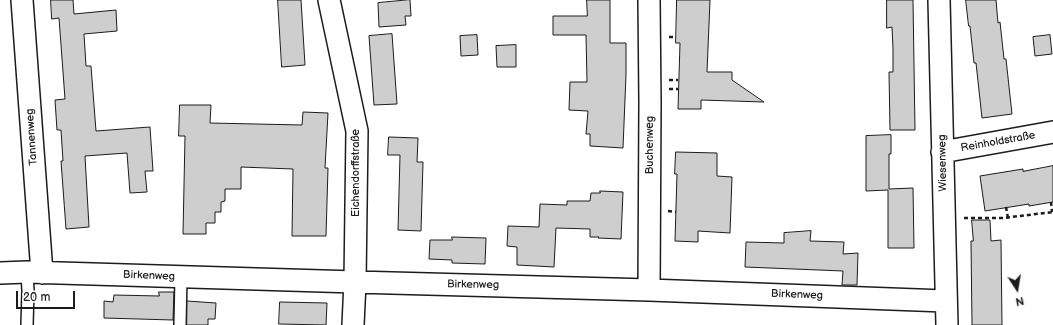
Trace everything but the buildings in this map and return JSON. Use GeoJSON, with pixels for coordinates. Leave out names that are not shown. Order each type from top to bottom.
{"type":"FeatureCollection","features":[{"type":"Feature","properties":{"kind":"street","name":"Tannenweg"},"geometry":{"type":"LineString","coordinates":[[22,0],[35,273]]}},
{"type":"Feature","properties":{"kind":"street","name":"Eichendorffstraße"},"geometry":{"type":"LineString","coordinates":[[329,0],[357,131],[353,325]]}},
{"type":"Feature","properties":{"kind":"street","name":"Buchenweg"},"geometry":{"type":"LineString","coordinates":[[649,0],[649,290]]}},
{"type":"Feature","properties":{"kind":"street","name":"Wiesenweg"},"geometry":{"type":"LineString","coordinates":[[939,0],[946,325]]}},
{"type":"Feature","properties":{"kind":"street","name":"Reinholdstraße"},"geometry":{"type":"LineString","coordinates":[[942,152],[1053,132]]}},
{"type":"Feature","properties":{"kind":"street","name":"Birkenweg"},"geometry":{"type":"LineString","coordinates":[[0,272],[649,290],[945,301]]}},
{"type":"Feature","properties":{"kind":"lane"},"geometry":{"type":"LineString","coordinates":[[26,325],[28,291],[35,273]]}},
{"type":"Feature","properties":{"kind":"lane"},"geometry":{"type":"LineString","coordinates":[[180,325],[181,277]]}},
{"type":"Feature","properties":{"kind":"path"},"geometry":{"type":"LineString","coordinates":[[944,217],[1008,218],[1053,212],[1051,202]]}},
{"type":"Feature","properties":{"kind":"path"},"geometry":{"type":"LineString","coordinates":[[1006,207],[1008,218]]}}]}
